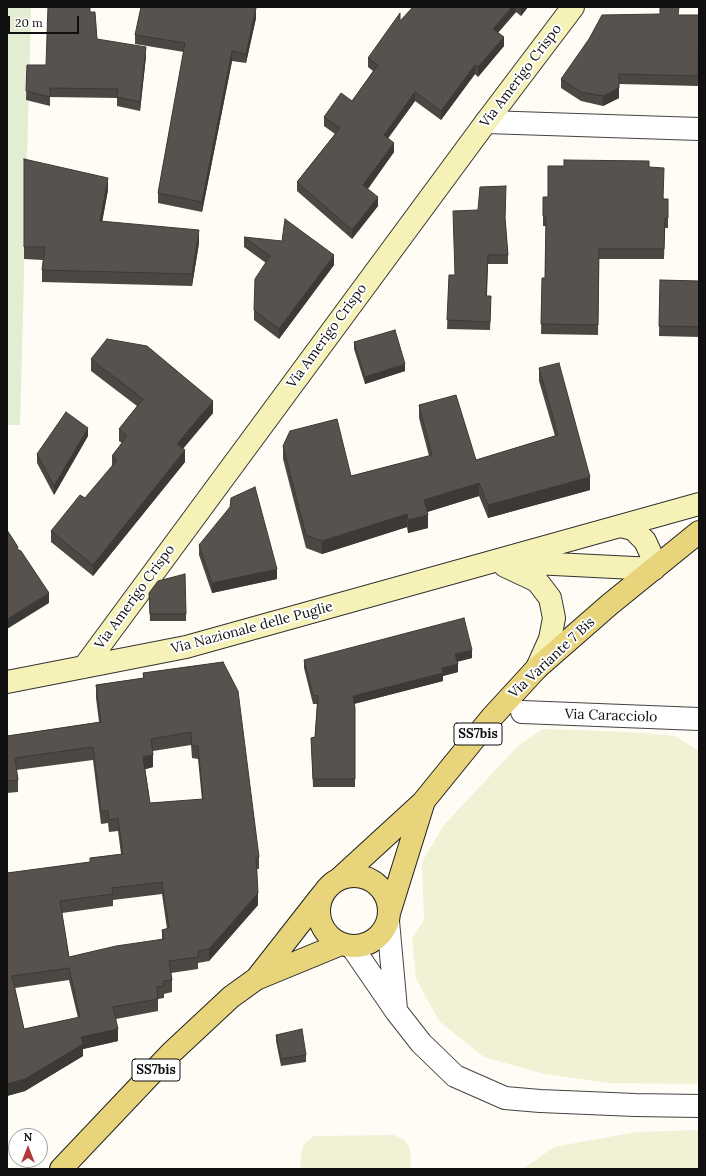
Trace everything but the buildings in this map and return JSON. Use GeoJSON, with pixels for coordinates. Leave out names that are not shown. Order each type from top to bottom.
{"type":"FeatureCollection","features":[{"type":"Feature","properties":{"kind":"main road","name":"Via Amerigo Crispo"},"geometry":{"type":"LineString","coordinates":[[84,667],[486,122],[573,7]]}},
{"type":"Feature","properties":{"kind":"main road","name":"Via Nazionale delle Puglie"},"geometry":{"type":"LineString","coordinates":[[7,682],[186,647],[699,504]]}},
{"type":"Feature","properties":{"kind":"main road"},"geometry":{"type":"LineString","coordinates":[[621,526],[633,529],[645,541],[651,554],[654,569]]}},
{"type":"Feature","properties":{"kind":"main road","name":"Via Variante 7 Bis"},"geometry":{"type":"LineString","coordinates":[[339,879],[423,802],[492,717],[537,668],[609,605],[699,532]]}},
{"type":"Feature","properties":{"kind":"main road","name":"Via Nazionale delle Puglie"},"geometry":{"type":"LineString","coordinates":[[495,561],[654,569]]}},
{"type":"Feature","properties":{"kind":"main road"},"geometry":{"type":"LineString","coordinates":[[495,561],[537,581],[550,598],[554,618],[550,639],[537,668]]}},
{"type":"Feature","properties":{"kind":"main road","name":"Via Variante 7 Bis"},"geometry":{"type":"LineString","coordinates":[[389,915],[423,802]]}},
{"type":"Feature","properties":{"kind":"main road"},"geometry":{"type":"LineString","coordinates":[[339,879],[350,876],[362,876],[373,881],[381,888],[387,898],[389,915]]}},
{"type":"Feature","properties":{"kind":"main road","name":"SS7bis"},"geometry":{"type":"LineString","coordinates":[[256,979],[330,885],[339,879]]}},
{"type":"Feature","properties":{"kind":"main road"},"geometry":{"type":"LineString","coordinates":[[323,894],[319,905],[319,917],[323,928],[330,938],[346,945]]}},
{"type":"Feature","properties":{"kind":"main road","name":"SS7bis"},"geometry":{"type":"LineString","coordinates":[[61,1169],[171,1053],[231,997],[256,979],[346,945],[364,945],[375,940],[383,932],[389,915]]}},
{"type":"Feature","properties":{"kind":"street"},"geometry":{"type":"LineString","coordinates":[[486,122],[699,129]]}},
{"type":"Feature","properties":{"kind":"street","name":"Via Caracciolo"},"geometry":{"type":"LineString","coordinates":[[522,712],[699,719]]}},
{"type":"Feature","properties":{"kind":"street"},"geometry":{"type":"LineString","coordinates":[[389,915],[396,1011]]}},
{"type":"Feature","properties":{"kind":"street"},"geometry":{"type":"LineString","coordinates":[[346,945],[421,1043],[455,1076],[505,1098],[627,1105],[699,1106]]}},
{"type":"Feature","properties":{"kind":"green space"},"geometry":{"type":"Polygon","coordinates":[[[7,7],[31,7],[20,425],[7,425],[7,7]]]}},
{"type":"Feature","properties":{"kind":"green space"},"geometry":{"type":"Polygon","coordinates":[[[543,729],[632,732],[675,736],[699,751],[699,1082],[694,1084],[609,1083],[545,1074],[484,1057],[439,1021],[416,978],[412,939],[424,920],[422,862],[444,825],[518,746],[543,729]]]}},
{"type":"Feature","properties":{"kind":"green space"},"geometry":{"type":"Polygon","coordinates":[[[699,1130],[699,1169],[523,1169],[554,1147],[636,1132],[699,1130]]]}},
{"type":"Feature","properties":{"kind":"green space"},"geometry":{"type":"Polygon","coordinates":[[[394,1135],[404,1140],[410,1149],[411,1169],[301,1169],[300,1162],[303,1145],[314,1136],[394,1135]]]}}]}
